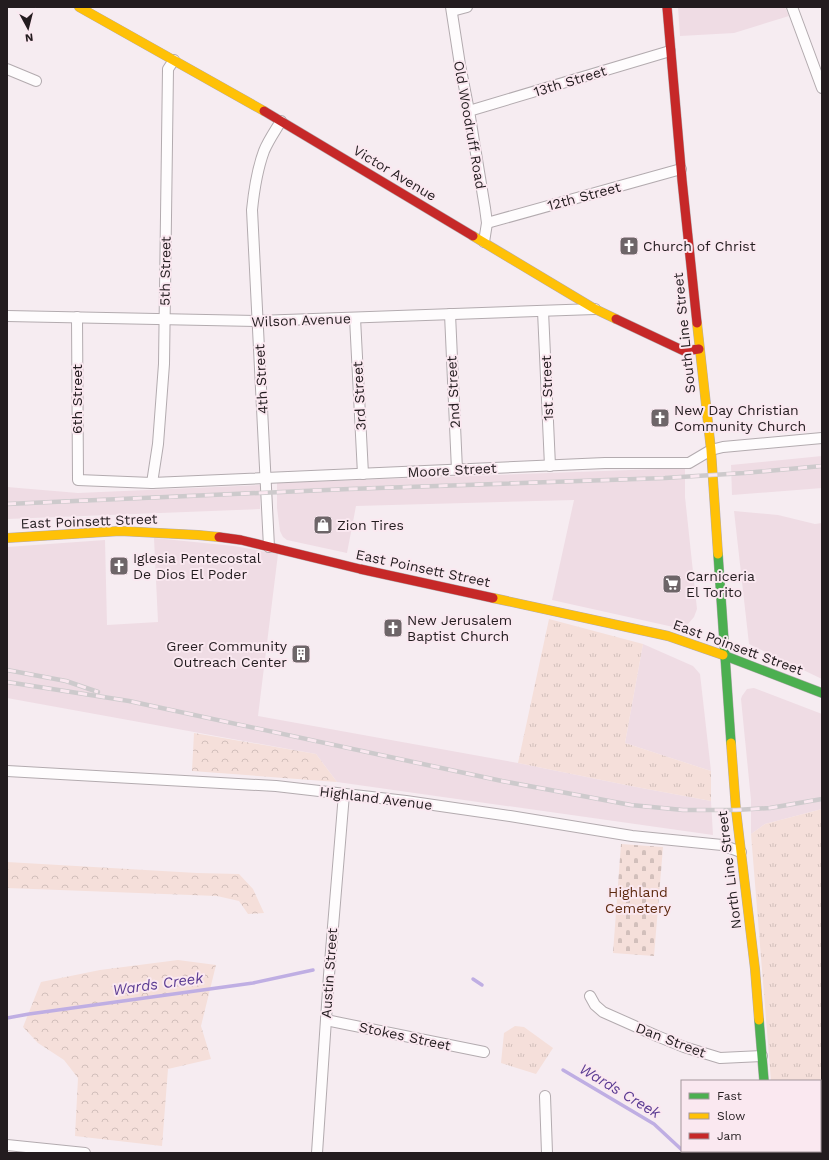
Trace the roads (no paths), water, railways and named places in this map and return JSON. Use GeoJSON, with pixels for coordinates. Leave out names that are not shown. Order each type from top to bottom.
{"type":"FeatureCollection","features":[{"type":"Feature","properties":{"kind":"main road","name":"Victor Avenue"},"geometry":{"type":"LineString","coordinates":[[79,7],[281,121],[595,309],[684,351],[699,349]]}},
{"type":"Feature","properties":{"kind":"main road","name":"South Line Street"},"geometry":{"type":"LineString","coordinates":[[667,7],[681,169],[699,349],[711,450],[726,656]]}},
{"type":"Feature","properties":{"kind":"main road","name":"East Poinsett Street"},"geometry":{"type":"LineString","coordinates":[[7,538],[96,532],[159,532],[241,540],[360,569],[660,634],[726,656],[822,693]]}},
{"type":"Feature","properties":{"kind":"main road","name":"North Line Street"},"geometry":{"type":"LineString","coordinates":[[726,656],[733,779],[755,969],[764,1080]]}},
{"type":"Feature","properties":{"kind":"street"},"geometry":{"type":"LineString","coordinates":[[451,9],[467,7]]}},
{"type":"Feature","properties":{"kind":"street"},"geometry":{"type":"LineString","coordinates":[[792,7],[818,64],[822,88]]}},
{"type":"Feature","properties":{"kind":"street","name":"Old Woodruff Road"},"geometry":{"type":"LineString","coordinates":[[451,9],[487,223],[484,242]]}},
{"type":"Feature","properties":{"kind":"street","name":"13th Street"},"geometry":{"type":"LineString","coordinates":[[469,111],[670,51]]}},
{"type":"Feature","properties":{"kind":"street","name":"5th Street"},"geometry":{"type":"LineString","coordinates":[[152,483],[162,404],[164,364],[168,69],[174,60]]}},
{"type":"Feature","properties":{"kind":"street"},"geometry":{"type":"LineString","coordinates":[[7,69],[36,81]]}},
{"type":"Feature","properties":{"kind":"street","name":"4th Street"},"geometry":{"type":"LineString","coordinates":[[269,547],[252,230],[254,189],[258,170],[264,150],[281,121]]}},
{"type":"Feature","properties":{"kind":"street","name":"12th Street"},"geometry":{"type":"LineString","coordinates":[[487,223],[681,169]]}},
{"type":"Feature","properties":{"kind":"street","name":"Wilson Avenue"},"geometry":{"type":"LineString","coordinates":[[7,316],[257,321],[595,309]]}},
{"type":"Feature","properties":{"kind":"street","name":"1st Street"},"geometry":{"type":"LineString","coordinates":[[543,311],[550,466]]}},
{"type":"Feature","properties":{"kind":"street","name":"2nd Street"},"geometry":{"type":"LineString","coordinates":[[450,314],[457,470]]}},
{"type":"Feature","properties":{"kind":"street","name":"6th Street"},"geometry":{"type":"LineString","coordinates":[[77,318],[78,480]]}},
{"type":"Feature","properties":{"kind":"street","name":"3rd Street"},"geometry":{"type":"LineString","coordinates":[[355,318],[362,474]]}},
{"type":"Feature","properties":{"kind":"street","name":"Moore Street"},"geometry":{"type":"LineString","coordinates":[[78,480],[152,483],[605,463],[689,462],[711,450],[723,447],[822,438]]}},
{"type":"Feature","properties":{"kind":"street","name":"Highland Avenue"},"geometry":{"type":"LineString","coordinates":[[7,771],[276,786],[503,815],[632,836],[722,845],[741,852]]}},
{"type":"Feature","properties":{"kind":"street","name":"Austin Street"},"geometry":{"type":"LineString","coordinates":[[318,1153],[326,1020],[344,794]]}},
{"type":"Feature","properties":{"kind":"street","name":"Dan Street"},"geometry":{"type":"LineString","coordinates":[[590,996],[595,1005],[603,1012],[684,1047],[720,1058],[762,1056]]}},
{"type":"Feature","properties":{"kind":"street","name":"Stokes Street"},"geometry":{"type":"LineString","coordinates":[[326,1020],[484,1052]]}},
{"type":"Feature","properties":{"kind":"street"},"geometry":{"type":"LineString","coordinates":[[545,1096],[547,1153]]}},
{"type":"Feature","properties":{"kind":"street"},"geometry":{"type":"LineString","coordinates":[[7,1145],[85,1153]]}},
{"type":"Feature","properties":{"kind":"waterway","name":"Wards Creek"},"geometry":{"type":"LineString","coordinates":[[7,1018],[253,983],[313,970]]}},
{"type":"Feature","properties":{"kind":"waterway","name":"Wards Creek"},"geometry":{"type":"LineString","coordinates":[[473,979],[482,985]]}},
{"type":"Feature","properties":{"kind":"waterway","name":"Wards Creek"},"geometry":{"type":"LineString","coordinates":[[563,1070],[654,1124],[681,1149]]}},
{"type":"Feature","properties":{"kind":"railway"},"geometry":{"type":"LineString","coordinates":[[7,504],[349,489],[665,478],[822,466]]}},
{"type":"Feature","properties":{"kind":"railway"},"geometry":{"type":"LineString","coordinates":[[7,670],[66,681],[98,692]]}},
{"type":"Feature","properties":{"kind":"railway"},"geometry":{"type":"LineString","coordinates":[[7,682],[129,701],[502,781],[631,805],[683,810],[736,810],[770,808],[822,799]]}},
{"type":"Feature","properties":{"kind":"place","name":"Church of Christ"},"geometry":{"type":"Point","coordinates":[629,246]}},
{"type":"Feature","properties":{"kind":"place","name":"New Day Christian Community Church"},"geometry":{"type":"Point","coordinates":[660,418]}},
{"type":"Feature","properties":{"kind":"place","name":"Zion Tires"},"geometry":{"type":"Point","coordinates":[323,525]}},
{"type":"Feature","properties":{"kind":"place","name":"Iglesia Pentecostal De Dios El Poder"},"geometry":{"type":"Point","coordinates":[119,566]}},
{"type":"Feature","properties":{"kind":"place","name":"Carniceria El Torito"},"geometry":{"type":"Point","coordinates":[672,584]}},
{"type":"Feature","properties":{"kind":"place","name":"New Jerusalem Baptist Church"},"geometry":{"type":"Point","coordinates":[393,628]}},
{"type":"Feature","properties":{"kind":"place","name":"Greer Community Outreach Center"},"geometry":{"type":"Point","coordinates":[301,654]}},
{"type":"Feature","properties":{"kind":"park label","name":"Highland Cemetery"},"geometry":{"type":"Point","coordinates":[638,900]}}]}
